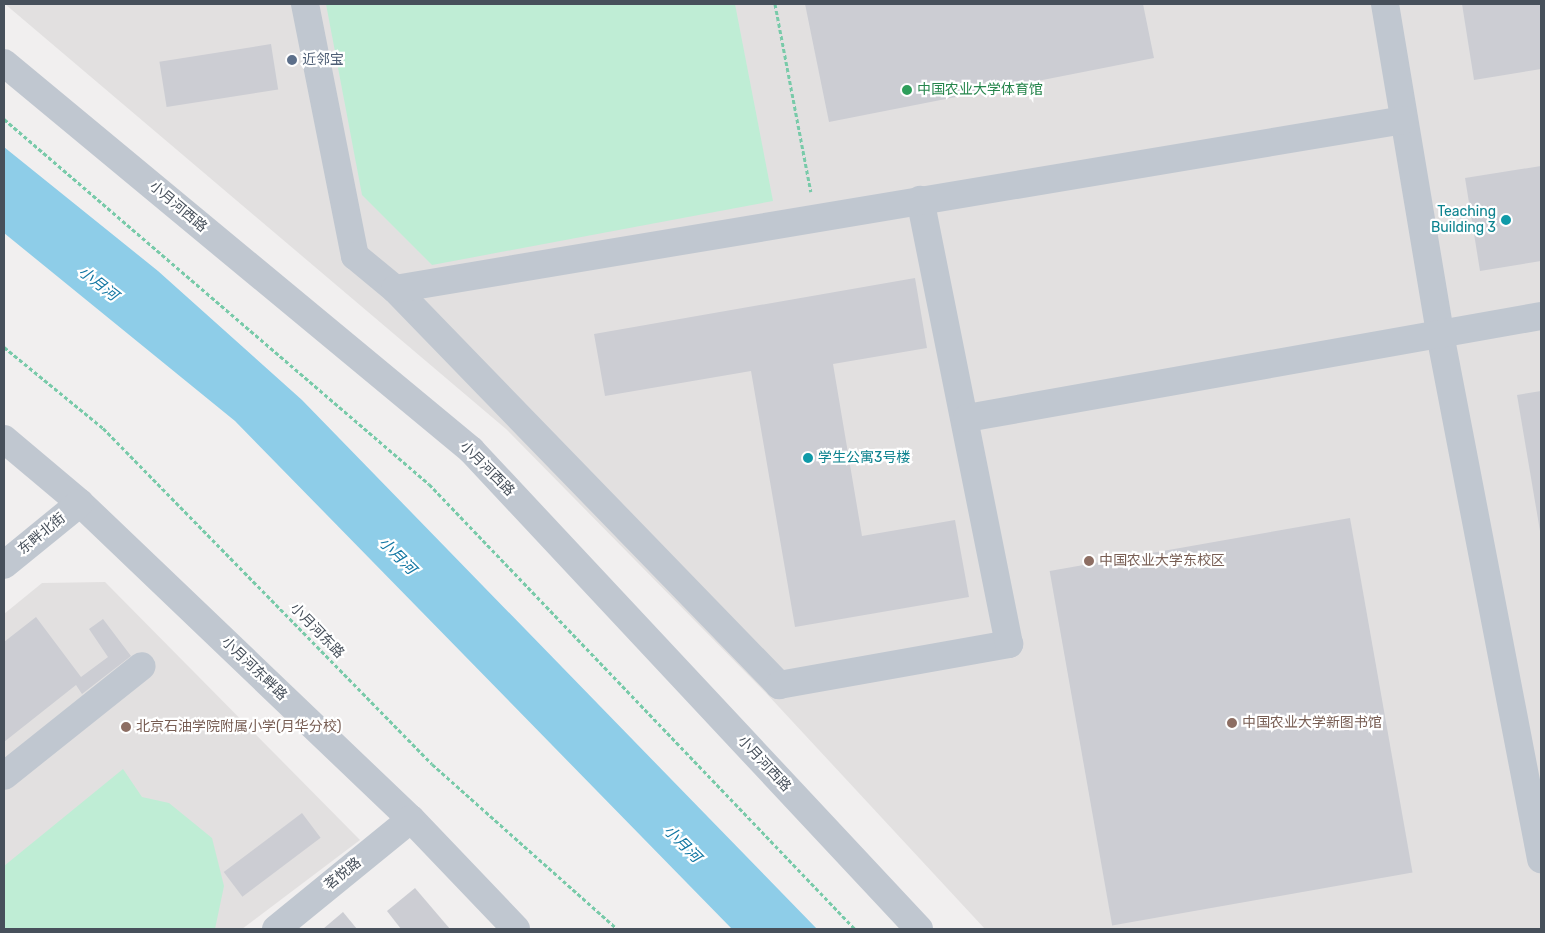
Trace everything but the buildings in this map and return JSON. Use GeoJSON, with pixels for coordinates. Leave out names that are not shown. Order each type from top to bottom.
{"type":"FeatureCollection","features":[{"type":"Feature","properties":{"kind":"street"},"geometry":{"type":"LineString","coordinates":[[305,4],[355,256],[395,289],[779,685],[1009,644],[967,418],[920,200]]}},
{"type":"Feature","properties":{"kind":"street"},"geometry":{"type":"LineString","coordinates":[[1385,4],[1440,334],[1541,859]]}},
{"type":"Feature","properties":{"kind":"street","name":"小月河西路"},"geometry":{"type":"LineString","coordinates":[[4,62],[471,450],[919,929]]}},
{"type":"Feature","properties":{"kind":"street"},"geometry":{"type":"LineString","coordinates":[[395,289],[1404,120]]}},
{"type":"Feature","properties":{"kind":"street"},"geometry":{"type":"LineString","coordinates":[[967,418],[1541,316]]}},
{"type":"Feature","properties":{"kind":"street","name":"小月河东畔路"},"geometry":{"type":"LineString","coordinates":[[4,439],[80,503],[411,818],[516,929]]}},
{"type":"Feature","properties":{"kind":"street","name":"东畔北街"},"geometry":{"type":"LineString","coordinates":[[4,565],[80,503]]}},
{"type":"Feature","properties":{"kind":"street"},"geometry":{"type":"LineString","coordinates":[[4,776],[142,666]]}},
{"type":"Feature","properties":{"kind":"street","name":"茗悦路"},"geometry":{"type":"LineString","coordinates":[[276,929],[411,818]]}},
{"type":"Feature","properties":{"kind":"path"},"geometry":{"type":"LineString","coordinates":[[775,4],[815,218]]}},
{"type":"Feature","properties":{"kind":"path"},"geometry":{"type":"LineString","coordinates":[[4,119],[429,484],[855,929]]}},
{"type":"Feature","properties":{"kind":"path","name":"小月河东路"},"geometry":{"type":"LineString","coordinates":[[4,347],[103,428],[432,764],[617,929]]}},
{"type":"Feature","properties":{"kind":"shaded area","name":"中国农业大学东校区"},"geometry":{"type":"Polygon","coordinates":[[[5,4],[1541,4],[1541,929],[985,929],[766,693],[506,429],[5,4]]]}},
{"type":"Feature","properties":{"kind":"shaded area","name":"北京石油学院附属小学(月华分校)"},"geometry":{"type":"Polygon","coordinates":[[[105,582],[360,840],[242,929],[4,929],[4,614],[42,583],[105,582]]]}},
{"type":"Feature","properties":{"kind":"green space"},"geometry":{"type":"Polygon","coordinates":[[[326,4],[735,4],[773,201],[432,265],[362,195],[326,4]]]}},
{"type":"Feature","properties":{"kind":"green space"},"geometry":{"type":"Polygon","coordinates":[[[123,769],[142,797],[169,803],[212,838],[224,886],[215,929],[4,929],[4,866],[123,769]]]}},
{"type":"Feature","properties":{"kind":"water","name":"小月河"},"geometry":{"type":"Polygon","coordinates":[[[4,147],[158,271],[302,400],[817,929],[732,929],[235,421],[4,233],[4,147]]]}},
{"type":"Feature","properties":{"kind":"place","name":"近邻宝"},"geometry":{"type":"Point","coordinates":[292,60]}},
{"type":"Feature","properties":{"kind":"place","name":"中国农业大学体育馆"},"geometry":{"type":"Point","coordinates":[907,90]}},
{"type":"Feature","properties":{"kind":"place","name":"Teaching Building 3"},"geometry":{"type":"Point","coordinates":[1506,220]}},
{"type":"Feature","properties":{"kind":"place","name":"学生公寓3号楼"},"geometry":{"type":"Point","coordinates":[808,458]}},
{"type":"Feature","properties":{"kind":"place","name":"中国农业大学东校区"},"geometry":{"type":"Point","coordinates":[1089,561]}},
{"type":"Feature","properties":{"kind":"place","name":"中国农业大学新图书馆"},"geometry":{"type":"Point","coordinates":[1232,723]}},
{"type":"Feature","properties":{"kind":"place","name":"北京石油学院附属小学(月华分校)"},"geometry":{"type":"Point","coordinates":[126,727]}}]}
